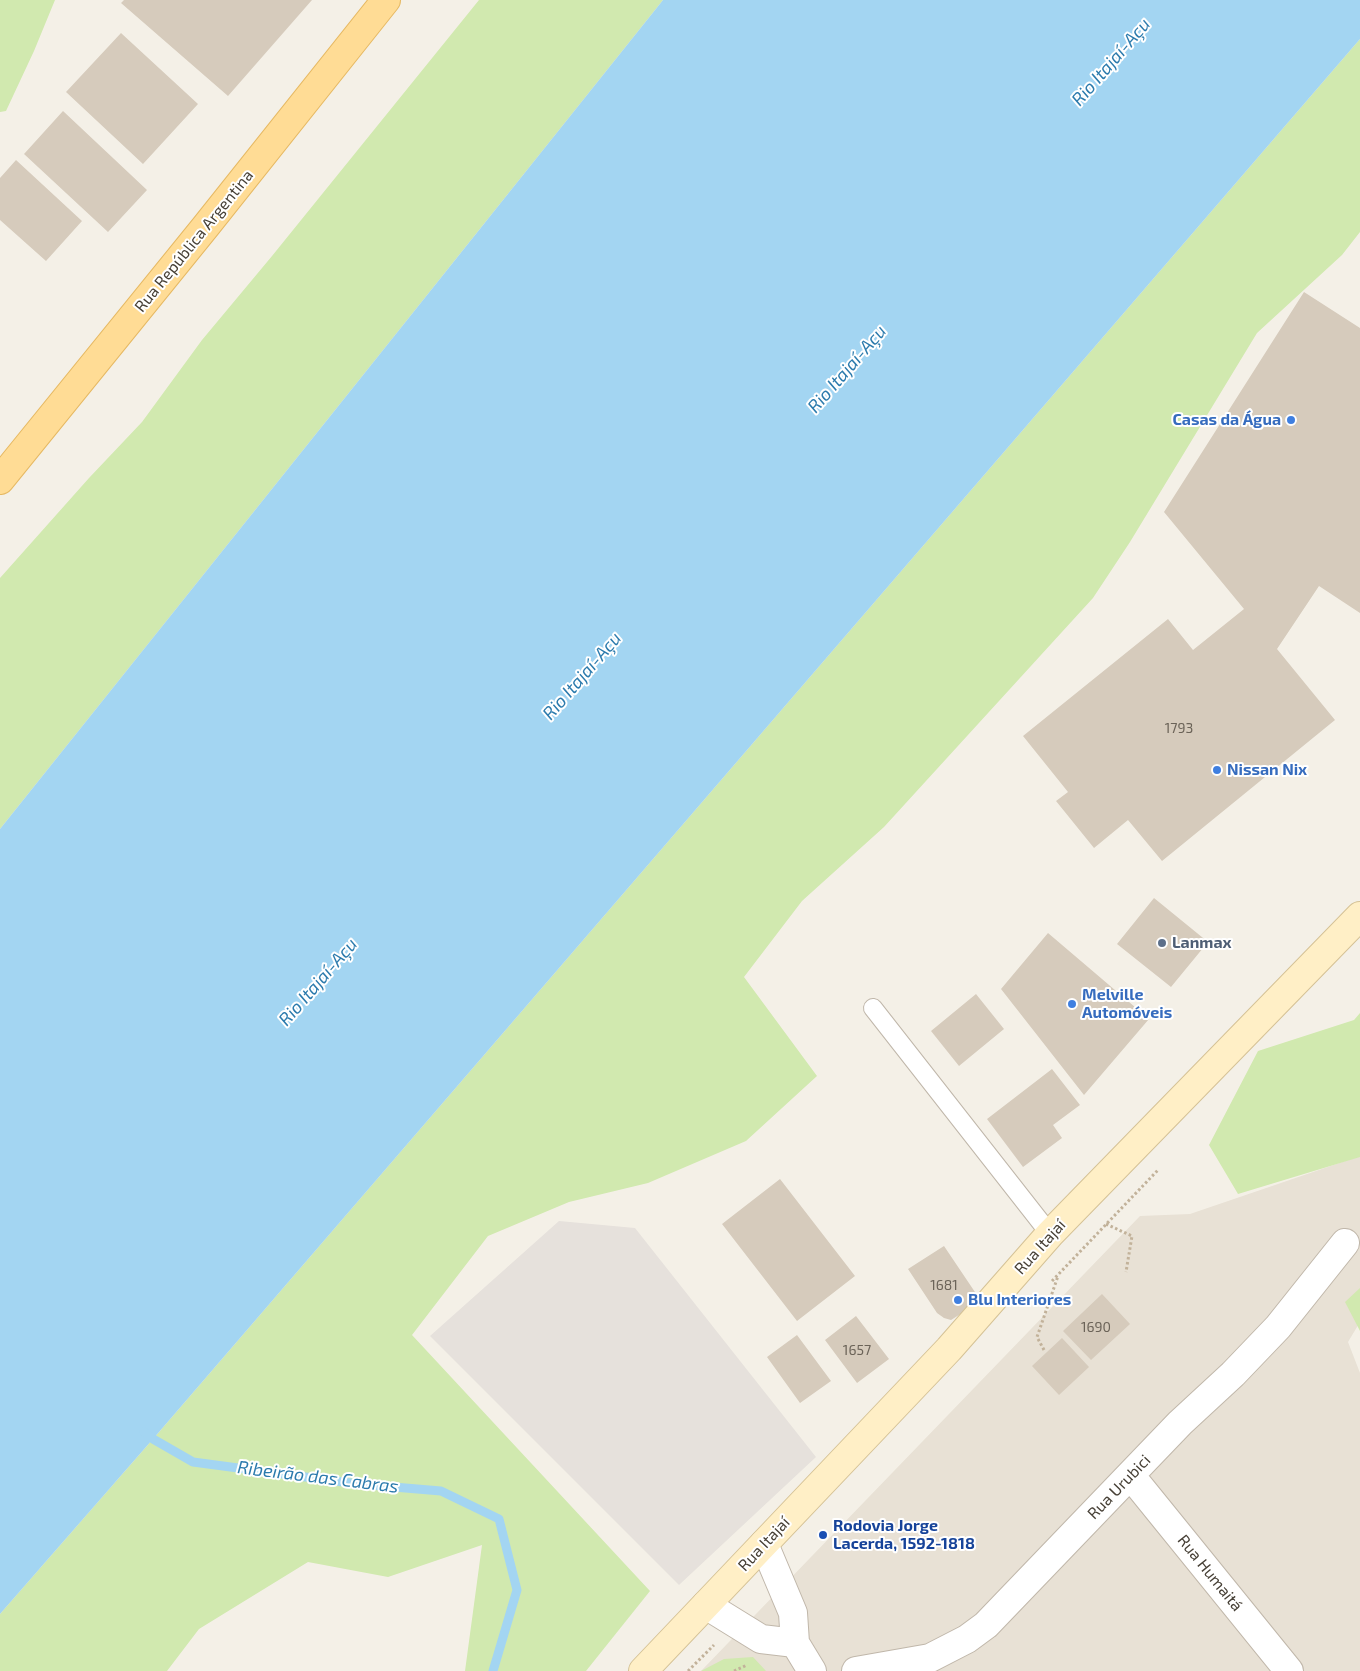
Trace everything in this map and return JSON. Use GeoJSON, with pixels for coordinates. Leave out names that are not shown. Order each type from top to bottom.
{"type":"FeatureCollection","features":[{"type":"Feature","properties":{"kind":"main road","name":"Rua República Argentina"},"geometry":{"type":"LineString","coordinates":[[0,480],[386,0]]}},
{"type":"Feature","properties":{"kind":"main road","name":"Rua Itajaí"},"geometry":{"type":"LineString","coordinates":[[643,1671],[949,1349],[1050,1234],[1360,916]]}},
{"type":"Feature","properties":{"kind":"street","name":"Rua Urubici"},"geometry":{"type":"LineString","coordinates":[[856,1671],[930,1658],[967,1639],[986,1625],[1180,1424],[1233,1374],[1278,1327],[1345,1243]]}},
{"type":"Feature","properties":{"kind":"street","name":"Rua Humaitá"},"geometry":{"type":"LineString","coordinates":[[1131,1476],[1289,1671]]}},
{"type":"Feature","properties":{"kind":"street"},"geometry":{"type":"LineString","coordinates":[[764,1544],[793,1613],[795,1643],[812,1671]]}},
{"type":"Feature","properties":{"kind":"street"},"geometry":{"type":"LineString","coordinates":[[706,1605],[761,1639],[795,1643]]}},
{"type":"Feature","properties":{"kind":"lane"},"geometry":{"type":"LineString","coordinates":[[873,1008],[1050,1234]]}},
{"type":"Feature","properties":{"kind":"path"},"geometry":{"type":"LineString","coordinates":[[1046,1287],[1161,1166]]}},
{"type":"Feature","properties":{"kind":"path"},"geometry":{"type":"LineString","coordinates":[[1106,1224],[1132,1236],[1126,1272]]}},
{"type":"Feature","properties":{"kind":"path"},"geometry":{"type":"LineString","coordinates":[[1044,1350],[1037,1337],[1060,1273]]}},
{"type":"Feature","properties":{"kind":"path"},"geometry":{"type":"LineString","coordinates":[[688,1671],[735,1623]]}},
{"type":"Feature","properties":{"kind":"shaded area"},"geometry":{"type":"Polygon","coordinates":[[[1360,1156],[1360,1322],[1348,1342],[1360,1373],[1360,1671],[701,1671],[1140,1216],[1190,1214],[1360,1156]]]}},
{"type":"Feature","properties":{"kind":"shaded area"},"geometry":{"type":"Polygon","coordinates":[[[559,1221],[635,1228],[816,1457],[679,1585],[430,1336],[559,1221]]]}},
{"type":"Feature","properties":{"kind":"green space"},"geometry":{"type":"Polygon","coordinates":[[[0,0],[55,0],[6,111],[0,112],[0,0]]]}},
{"type":"Feature","properties":{"kind":"green space"},"geometry":{"type":"Polygon","coordinates":[[[479,0],[663,0],[0,829],[0,578],[142,422],[202,340],[479,0]]]}},
{"type":"Feature","properties":{"kind":"green space"},"geometry":{"type":"Polygon","coordinates":[[[1360,39],[1360,232],[1342,255],[1257,333],[1130,542],[1093,598],[884,827],[802,901],[744,977],[817,1076],[746,1141],[648,1183],[569,1202],[488,1236],[412,1335],[650,1591],[586,1671],[465,1671],[482,1545],[388,1577],[308,1562],[199,1629],[167,1671],[0,1671],[0,1614],[1360,39]]]}},
{"type":"Feature","properties":{"kind":"green space"},"geometry":{"type":"Polygon","coordinates":[[[1360,1013],[1360,1157],[1238,1194],[1209,1145],[1258,1051],[1354,1020],[1360,1013]]]}},
{"type":"Feature","properties":{"kind":"green space"},"geometry":{"type":"Polygon","coordinates":[[[1360,1288],[1360,1331],[1345,1302],[1360,1288]]]}},
{"type":"Feature","properties":{"kind":"green space"},"geometry":{"type":"Polygon","coordinates":[[[753,1657],[766,1671],[701,1671],[724,1659],[753,1657]]]}},
{"type":"Feature","properties":{"kind":"water","name":"Rio Itajaí-Açu"},"geometry":{"type":"Polygon","coordinates":[[[663,0],[1360,0],[1360,39],[0,1614],[0,829],[663,0]]]}},
{"type":"Feature","properties":{"kind":"building"},"geometry":{"type":"Polygon","coordinates":[[[124,0],[312,0],[228,96],[121,3],[124,0]]]}},
{"type":"Feature","properties":{"kind":"building"},"geometry":{"type":"Polygon","coordinates":[[[121,33],[198,104],[143,164],[66,92],[121,33]]]}},
{"type":"Feature","properties":{"kind":"building"},"geometry":{"type":"Polygon","coordinates":[[[63,111],[147,190],[108,232],[24,154],[63,111]]]}},
{"type":"Feature","properties":{"kind":"building"},"geometry":{"type":"Polygon","coordinates":[[[16,160],[82,221],[46,261],[0,220],[0,178],[16,160]]]}},
{"type":"Feature","properties":{"kind":"building"},"geometry":{"type":"Polygon","coordinates":[[[1304,292],[1360,328],[1360,613],[1319,586],[1277,649],[1335,720],[1162,861],[1128,820],[1094,848],[1056,801],[1068,792],[1023,736],[1168,619],[1193,650],[1244,609],[1164,512],[1304,292]]]}},
{"type":"Feature","properties":{"kind":"building","name":"Lanmax"},"geometry":{"type":"Polygon","coordinates":[[[1154,898],[1208,942],[1171,987],[1117,944],[1154,898]]]}},
{"type":"Feature","properties":{"kind":"building","name":"Melville Automóveis"},"geometry":{"type":"Polygon","coordinates":[[[1048,933],[1149,1019],[1084,1095],[1001,989],[1048,933]]]}},
{"type":"Feature","properties":{"kind":"building"},"geometry":{"type":"Polygon","coordinates":[[[976,994],[1004,1029],[959,1066],[931,1031],[976,994]]]}},
{"type":"Feature","properties":{"kind":"building"},"geometry":{"type":"Polygon","coordinates":[[[1052,1069],[1080,1105],[1053,1125],[1062,1138],[1023,1167],[987,1119],[1052,1069]]]}},
{"type":"Feature","properties":{"kind":"building"},"geometry":{"type":"Polygon","coordinates":[[[780,1179],[855,1276],[797,1321],[722,1224],[780,1179]]]}},
{"type":"Feature","properties":{"kind":"building"},"geometry":{"type":"Polygon","coordinates":[[[944,1246],[981,1301],[951,1320],[937,1313],[908,1269],[944,1246]]]}},
{"type":"Feature","properties":{"kind":"building"},"geometry":{"type":"Polygon","coordinates":[[[1102,1294],[1130,1324],[1091,1360],[1063,1331],[1102,1294]]]}},
{"type":"Feature","properties":{"kind":"building"},"geometry":{"type":"Polygon","coordinates":[[[856,1316],[889,1359],[857,1383],[825,1340],[856,1316]]]}},
{"type":"Feature","properties":{"kind":"building"},"geometry":{"type":"Polygon","coordinates":[[[797,1335],[831,1381],[800,1403],[767,1357],[797,1335]]]}},
{"type":"Feature","properties":{"kind":"building"},"geometry":{"type":"Polygon","coordinates":[[[1062,1338],[1089,1367],[1059,1395],[1032,1366],[1062,1338]]]}},
{"type":"Feature","properties":{"kind":"waterway","name":"Ribeirão das Cabras"},"geometry":{"type":"LineString","coordinates":[[144,1432],[193,1462],[358,1484],[441,1491],[499,1519],[517,1590],[493,1671]]}},
{"type":"Feature","properties":{"kind":"place","name":"Casas da Água"},"geometry":{"type":"Point","coordinates":[1291,420]}},
{"type":"Feature","properties":{"kind":"place","name":"Nissan Nix"},"geometry":{"type":"Point","coordinates":[1217,770]}},
{"type":"Feature","properties":{"kind":"place","name":"Lanmax"},"geometry":{"type":"Point","coordinates":[1162,943]}},
{"type":"Feature","properties":{"kind":"place","name":"Melville Automóveis"},"geometry":{"type":"Point","coordinates":[1072,1004]}},
{"type":"Feature","properties":{"kind":"place","name":"Blu Interiores"},"geometry":{"type":"Point","coordinates":[958,1300]}},
{"type":"Feature","properties":{"kind":"place","name":"Rodovia Jorge Lacerda, 1592-1818"},"geometry":{"type":"Point","coordinates":[823,1535]}}]}
